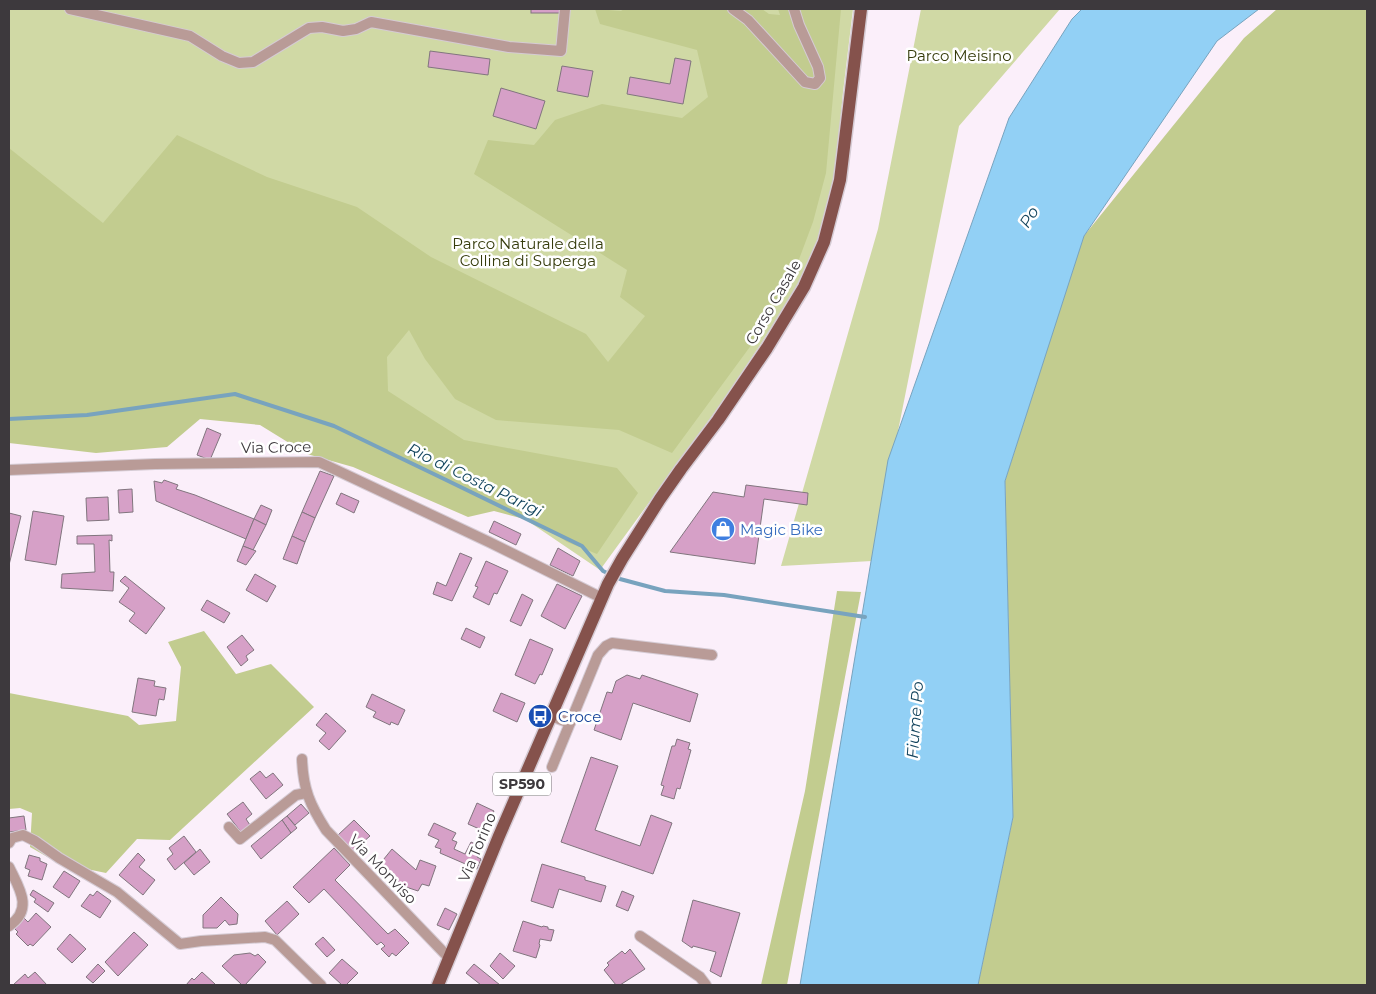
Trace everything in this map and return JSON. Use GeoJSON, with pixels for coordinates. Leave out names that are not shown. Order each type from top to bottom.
{"type":"FeatureCollection","features":[{"type":"Feature","properties":{"kind":"main road","name":"Corso Casale"},"geometry":{"type":"LineString","coordinates":[[608,584],[660,499],[718,420],[767,348],[804,287],[824,242],[840,180],[861,9]]}},
{"type":"Feature","properties":{"kind":"main road","name":"Via Torino"},"geometry":{"type":"LineString","coordinates":[[438,985],[499,836],[608,584]]}},
{"type":"Feature","properties":{"kind":"street"},"geometry":{"type":"LineString","coordinates":[[70,9],[190,36],[222,56],[239,63],[253,62],[309,28],[343,31],[356,29],[371,22],[509,47],[561,51],[565,9]]}},
{"type":"Feature","properties":{"kind":"street"},"geometry":{"type":"LineString","coordinates":[[733,9],[748,20],[805,82],[815,84],[820,78],[818,67],[794,9]]}},
{"type":"Feature","properties":{"kind":"street","name":"Via Croce"},"geometry":{"type":"LineString","coordinates":[[9,470],[145,464],[319,462],[489,542],[602,598]]}},
{"type":"Feature","properties":{"kind":"street"},"geometry":{"type":"LineString","coordinates":[[552,768],[598,655],[606,646],[612,643],[643,644],[712,655]]}},
{"type":"Feature","properties":{"kind":"street"},"geometry":{"type":"LineString","coordinates":[[551,716],[570,723]]}},
{"type":"Feature","properties":{"kind":"street","name":"Via Monviso"},"geometry":{"type":"LineString","coordinates":[[302,759],[302,777],[306,793],[326,830],[449,958]]}},
{"type":"Feature","properties":{"kind":"street"},"geometry":{"type":"LineString","coordinates":[[229,827],[240,840],[296,795],[306,793]]}},
{"type":"Feature","properties":{"kind":"street"},"geometry":{"type":"LineString","coordinates":[[9,843],[12,838],[23,835],[34,841],[117,892],[180,944],[265,937],[275,940],[321,985]]}},
{"type":"Feature","properties":{"kind":"street"},"geometry":{"type":"LineString","coordinates":[[9,868],[22,896],[23,907],[14,922],[9,926]]}},
{"type":"Feature","properties":{"kind":"street"},"geometry":{"type":"LineString","coordinates":[[640,936],[700,977],[706,985]]}},
{"type":"Feature","properties":{"kind":"green space","name":"Parco Naturale della Collina di Superga"},"geometry":{"type":"Polygon","coordinates":[[[9,9],[853,9],[835,178],[818,240],[796,288],[762,342],[725,398],[600,570],[488,494],[270,410],[9,427],[9,9]]]}},
{"type":"Feature","properties":{"kind":"green space","name":"Parco Naturale della Collina di Superga"},"geometry":{"type":"Polygon","coordinates":[[[595,9],[621,11],[624,9],[762,9],[769,14],[780,15],[778,9],[841,9],[826,173],[813,222],[792,278],[752,344],[672,453],[619,430],[496,420],[455,399],[425,359],[409,330],[387,357],[388,391],[464,440],[617,468],[638,493],[597,554],[567,542],[539,523],[494,511],[468,517],[353,467],[307,454],[260,425],[200,419],[167,447],[96,453],[9,443],[9,148],[103,223],[177,135],[267,177],[357,207],[431,257],[586,334],[608,362],[645,316],[620,297],[627,270],[474,174],[488,140],[534,145],[555,120],[602,104],[682,118],[708,97],[697,50],[600,24],[595,9]]]}},
{"type":"Feature","properties":{"kind":"green space","name":"Parco Meisino"},"geometry":{"type":"Polygon","coordinates":[[[921,9],[1060,9],[959,126],[872,561],[781,566],[878,229],[921,9]]]}},
{"type":"Feature","properties":{"kind":"green space"},"geometry":{"type":"Polygon","coordinates":[[[1277,9],[1367,9],[1367,985],[978,985],[1013,817],[1005,481],[1083,237],[1244,38],[1277,9]]]}},
{"type":"Feature","properties":{"kind":"green space"},"geometry":{"type":"Polygon","coordinates":[[[837,591],[861,592],[787,985],[761,985],[805,791],[837,591]]]}},
{"type":"Feature","properties":{"kind":"green space"},"geometry":{"type":"Polygon","coordinates":[[[204,631],[236,674],[271,664],[314,707],[170,840],[137,839],[106,873],[58,863],[30,847],[32,813],[20,808],[9,809],[9,693],[128,716],[139,725],[176,721],[181,667],[168,642],[204,631]]]}},
{"type":"Feature","properties":{"kind":"water"},"geometry":{"type":"Polygon","coordinates":[[[1082,9],[1259,9],[1217,41],[1084,236],[1005,481],[1013,817],[978,985],[800,985],[888,460],[1009,118],[1072,19],[1082,9]]]}},
{"type":"Feature","properties":{"kind":"building"},"geometry":{"type":"Polygon","coordinates":[[[531,9],[563,9],[563,13],[531,13],[531,9]]]}},
{"type":"Feature","properties":{"kind":"building"},"geometry":{"type":"Polygon","coordinates":[[[430,51],[490,59],[488,75],[428,67],[430,51]]]}},
{"type":"Feature","properties":{"kind":"building"},"geometry":{"type":"Polygon","coordinates":[[[675,58],[691,61],[683,104],[627,94],[630,77],[670,84],[675,58]]]}},
{"type":"Feature","properties":{"kind":"building"},"geometry":{"type":"Polygon","coordinates":[[[562,66],[593,71],[588,97],[557,91],[562,66]]]}},
{"type":"Feature","properties":{"kind":"building"},"geometry":{"type":"Polygon","coordinates":[[[501,88],[545,101],[536,129],[493,116],[501,88]]]}},
{"type":"Feature","properties":{"kind":"building"},"geometry":{"type":"Polygon","coordinates":[[[207,428],[221,434],[210,460],[197,455],[207,428]]]}},
{"type":"Feature","properties":{"kind":"building"},"geometry":{"type":"Polygon","coordinates":[[[320,471],[334,476],[315,518],[302,512],[320,471]]]}},
{"type":"Feature","properties":{"kind":"building"},"geometry":{"type":"Polygon","coordinates":[[[164,480],[178,485],[176,489],[254,519],[246,539],[156,501],[154,481],[162,483],[164,480]]]}},
{"type":"Feature","properties":{"kind":"building","name":"Magic Bike"},"geometry":{"type":"Polygon","coordinates":[[[746,485],[808,493],[807,505],[764,499],[755,564],[670,552],[713,492],[744,497],[746,485]]]}},
{"type":"Feature","properties":{"kind":"building"},"geometry":{"type":"Polygon","coordinates":[[[132,489],[133,512],[119,513],[118,490],[132,489]]]}},
{"type":"Feature","properties":{"kind":"building"},"geometry":{"type":"Polygon","coordinates":[[[341,493],[359,501],[354,513],[336,504],[341,493]]]}},
{"type":"Feature","properties":{"kind":"building"},"geometry":{"type":"Polygon","coordinates":[[[108,497],[109,520],[87,521],[86,498],[108,497]]]}},
{"type":"Feature","properties":{"kind":"building"},"geometry":{"type":"Polygon","coordinates":[[[261,505],[272,510],[266,525],[254,519],[261,505]]]}},
{"type":"Feature","properties":{"kind":"building"},"geometry":{"type":"Polygon","coordinates":[[[33,511],[64,516],[56,565],[25,560],[33,511]]]}},
{"type":"Feature","properties":{"kind":"building"},"geometry":{"type":"Polygon","coordinates":[[[302,512],[315,518],[305,542],[292,536],[302,512]]]}},
{"type":"Feature","properties":{"kind":"building"},"geometry":{"type":"Polygon","coordinates":[[[9,513],[21,516],[9,565],[9,513]]]}},
{"type":"Feature","properties":{"kind":"building"},"geometry":{"type":"Polygon","coordinates":[[[254,519],[266,525],[253,550],[243,546],[254,519]]]}},
{"type":"Feature","properties":{"kind":"building"},"geometry":{"type":"Polygon","coordinates":[[[494,521],[521,534],[516,545],[489,532],[494,521]]]}},
{"type":"Feature","properties":{"kind":"building"},"geometry":{"type":"Polygon","coordinates":[[[112,535],[112,541],[109,540],[110,572],[114,572],[113,591],[61,588],[62,574],[95,572],[94,544],[77,544],[77,536],[112,535]]]}},
{"type":"Feature","properties":{"kind":"building"},"geometry":{"type":"Polygon","coordinates":[[[292,536],[305,542],[297,564],[283,559],[292,536]]]}},
{"type":"Feature","properties":{"kind":"building"},"geometry":{"type":"Polygon","coordinates":[[[243,546],[256,551],[246,565],[237,561],[243,546]]]}},
{"type":"Feature","properties":{"kind":"building"},"geometry":{"type":"Polygon","coordinates":[[[558,548],[580,561],[573,576],[550,565],[558,548]]]}},
{"type":"Feature","properties":{"kind":"building"},"geometry":{"type":"Polygon","coordinates":[[[460,553],[472,558],[452,601],[433,594],[437,582],[446,586],[460,553]]]}},
{"type":"Feature","properties":{"kind":"building"},"geometry":{"type":"Polygon","coordinates":[[[486,561],[508,571],[497,594],[494,593],[489,605],[473,597],[478,587],[475,586],[486,561]]]}},
{"type":"Feature","properties":{"kind":"building"},"geometry":{"type":"Polygon","coordinates":[[[255,574],[276,586],[267,602],[246,590],[255,574]]]}},
{"type":"Feature","properties":{"kind":"building"},"geometry":{"type":"Polygon","coordinates":[[[125,576],[165,608],[146,634],[129,621],[135,613],[119,602],[129,588],[120,581],[125,576]]]}},
{"type":"Feature","properties":{"kind":"building"},"geometry":{"type":"Polygon","coordinates":[[[557,584],[582,596],[565,629],[541,616],[557,584]]]}},
{"type":"Feature","properties":{"kind":"building"},"geometry":{"type":"Polygon","coordinates":[[[522,594],[533,600],[521,626],[510,621],[522,594]]]}},
{"type":"Feature","properties":{"kind":"building"},"geometry":{"type":"Polygon","coordinates":[[[207,600],[230,613],[224,623],[201,610],[207,600]]]}},
{"type":"Feature","properties":{"kind":"building"},"geometry":{"type":"Polygon","coordinates":[[[466,628],[485,637],[480,648],[461,639],[466,628]]]}},
{"type":"Feature","properties":{"kind":"building"},"geometry":{"type":"Polygon","coordinates":[[[242,635],[254,650],[246,656],[248,660],[241,666],[227,647],[242,635]]]}},
{"type":"Feature","properties":{"kind":"building"},"geometry":{"type":"Polygon","coordinates":[[[530,639],[553,649],[542,675],[540,674],[535,684],[515,675],[530,639]]]}},
{"type":"Feature","properties":{"kind":"building"},"geometry":{"type":"Polygon","coordinates":[[[627,675],[640,679],[642,675],[698,694],[690,722],[633,703],[621,740],[594,730],[607,692],[612,693],[616,681],[627,675]]]}},
{"type":"Feature","properties":{"kind":"building"},"geometry":{"type":"Polygon","coordinates":[[[138,678],[155,681],[154,686],[166,688],[164,700],[159,699],[156,716],[132,712],[138,678]]]}},
{"type":"Feature","properties":{"kind":"building"},"geometry":{"type":"Polygon","coordinates":[[[501,693],[525,703],[517,722],[493,711],[501,693]]]}},
{"type":"Feature","properties":{"kind":"building"},"geometry":{"type":"Polygon","coordinates":[[[372,694],[405,710],[398,725],[391,722],[390,725],[373,717],[376,712],[366,707],[372,694]]]}},
{"type":"Feature","properties":{"kind":"building"},"geometry":{"type":"Polygon","coordinates":[[[326,713],[346,731],[329,750],[319,741],[326,733],[316,725],[326,713]]]}},
{"type":"Feature","properties":{"kind":"building"},"geometry":{"type":"Polygon","coordinates":[[[677,739],[690,743],[688,749],[691,750],[680,789],[677,788],[674,799],[661,795],[664,786],[661,785],[672,746],[675,746],[677,739]]]}},
{"type":"Feature","properties":{"kind":"building"},"geometry":{"type":"Polygon","coordinates":[[[591,757],[618,766],[595,830],[640,846],[651,815],[672,823],[653,874],[561,842],[591,757]]]}},
{"type":"Feature","properties":{"kind":"building"},"geometry":{"type":"Polygon","coordinates":[[[260,771],[266,778],[273,773],[283,785],[266,799],[250,779],[260,771]]]}},
{"type":"Feature","properties":{"kind":"building"},"geometry":{"type":"Polygon","coordinates":[[[243,802],[252,814],[246,819],[250,825],[241,832],[227,814],[243,802]]]}},
{"type":"Feature","properties":{"kind":"building"},"geometry":{"type":"Polygon","coordinates":[[[477,803],[494,811],[484,831],[468,824],[477,803]]]}},
{"type":"Feature","properties":{"kind":"building"},"geometry":{"type":"Polygon","coordinates":[[[301,804],[309,813],[295,825],[287,816],[301,804]]]}},
{"type":"Feature","properties":{"kind":"building"},"geometry":{"type":"Polygon","coordinates":[[[24,816],[26,830],[9,832],[9,818],[24,816]]]}},
{"type":"Feature","properties":{"kind":"building"},"geometry":{"type":"Polygon","coordinates":[[[287,816],[297,828],[291,833],[282,820],[287,816]]]}},
{"type":"Feature","properties":{"kind":"building"},"geometry":{"type":"Polygon","coordinates":[[[282,820],[291,833],[261,859],[251,846],[282,820]]]}},
{"type":"Feature","properties":{"kind":"building"},"geometry":{"type":"Polygon","coordinates":[[[354,820],[370,836],[353,851],[338,835],[354,820]]]}},
{"type":"Feature","properties":{"kind":"building"},"geometry":{"type":"Polygon","coordinates":[[[434,823],[456,833],[452,840],[457,842],[454,849],[465,854],[471,842],[482,847],[477,857],[481,859],[477,869],[440,853],[441,849],[435,847],[439,840],[428,835],[434,823]]]}},
{"type":"Feature","properties":{"kind":"building"},"geometry":{"type":"Polygon","coordinates":[[[184,836],[196,852],[175,870],[167,859],[173,854],[169,848],[184,836]]]}},
{"type":"Feature","properties":{"kind":"building"},"geometry":{"type":"Polygon","coordinates":[[[334,848],[350,865],[335,880],[388,934],[395,929],[409,943],[396,956],[392,953],[389,957],[381,949],[385,946],[381,942],[377,945],[324,889],[309,903],[293,887],[334,848]]]}},
{"type":"Feature","properties":{"kind":"building"},"geometry":{"type":"Polygon","coordinates":[[[200,849],[210,862],[194,875],[184,863],[200,849]]]}},
{"type":"Feature","properties":{"kind":"building"},"geometry":{"type":"Polygon","coordinates":[[[392,849],[416,870],[420,860],[436,866],[429,886],[422,884],[418,891],[403,886],[379,865],[392,849]]]}},
{"type":"Feature","properties":{"kind":"building"},"geometry":{"type":"Polygon","coordinates":[[[138,853],[145,860],[139,867],[155,880],[143,895],[119,875],[138,853]]]}},
{"type":"Feature","properties":{"kind":"building"},"geometry":{"type":"Polygon","coordinates":[[[29,855],[40,858],[40,861],[47,864],[42,880],[28,876],[30,870],[25,868],[29,855]]]}},
{"type":"Feature","properties":{"kind":"building"},"geometry":{"type":"Polygon","coordinates":[[[542,864],[585,877],[585,880],[606,886],[601,902],[559,889],[553,908],[531,901],[542,864]]]}},
{"type":"Feature","properties":{"kind":"building"},"geometry":{"type":"Polygon","coordinates":[[[64,871],[80,881],[69,898],[53,887],[64,871]]]}},
{"type":"Feature","properties":{"kind":"building"},"geometry":{"type":"Polygon","coordinates":[[[33,890],[54,903],[48,912],[34,902],[36,899],[30,895],[33,890]]]}},
{"type":"Feature","properties":{"kind":"building"},"geometry":{"type":"Polygon","coordinates":[[[97,891],[111,901],[100,918],[81,906],[90,894],[93,896],[97,891]]]}},
{"type":"Feature","properties":{"kind":"building"},"geometry":{"type":"Polygon","coordinates":[[[622,891],[634,896],[628,911],[616,906],[622,891]]]}},
{"type":"Feature","properties":{"kind":"building"},"geometry":{"type":"Polygon","coordinates":[[[221,897],[238,914],[237,924],[229,925],[225,920],[217,928],[203,928],[203,915],[221,897]]]}},
{"type":"Feature","properties":{"kind":"building"},"geometry":{"type":"Polygon","coordinates":[[[693,900],[740,913],[721,977],[710,971],[716,952],[693,946],[692,948],[682,941],[693,900]]]}},
{"type":"Feature","properties":{"kind":"building"},"geometry":{"type":"Polygon","coordinates":[[[287,901],[299,914],[277,935],[265,921],[287,901]]]}},
{"type":"Feature","properties":{"kind":"building"},"geometry":{"type":"Polygon","coordinates":[[[445,908],[457,914],[449,930],[437,925],[445,908]]]}},
{"type":"Feature","properties":{"kind":"building"},"geometry":{"type":"Polygon","coordinates":[[[36,913],[51,927],[33,946],[30,944],[28,946],[16,934],[18,932],[14,928],[24,918],[28,922],[36,913]]]}},
{"type":"Feature","properties":{"kind":"building"},"geometry":{"type":"Polygon","coordinates":[[[523,921],[554,930],[551,941],[540,939],[536,958],[513,951],[523,921]]]}},
{"type":"Feature","properties":{"kind":"building"},"geometry":{"type":"Polygon","coordinates":[[[134,932],[148,945],[118,976],[105,962],[134,932]]]}},
{"type":"Feature","properties":{"kind":"building"},"geometry":{"type":"Polygon","coordinates":[[[70,934],[86,949],[72,963],[57,949],[70,934]]]}},
{"type":"Feature","properties":{"kind":"building"},"geometry":{"type":"Polygon","coordinates":[[[323,937],[335,950],[327,957],[315,944],[323,937]]]}},
{"type":"Feature","properties":{"kind":"building"},"geometry":{"type":"Polygon","coordinates":[[[630,949],[645,969],[620,985],[616,985],[604,970],[609,965],[607,963],[622,951],[625,954],[630,949]]]}},
{"type":"Feature","properties":{"kind":"building"},"geometry":{"type":"Polygon","coordinates":[[[250,953],[255,956],[258,954],[266,962],[245,985],[242,985],[222,966],[234,955],[250,953]]]}},
{"type":"Feature","properties":{"kind":"building"},"geometry":{"type":"Polygon","coordinates":[[[500,953],[515,966],[503,979],[490,966],[500,953]]]}},
{"type":"Feature","properties":{"kind":"building"},"geometry":{"type":"Polygon","coordinates":[[[342,959],[358,973],[346,985],[342,985],[329,973],[342,959]]]}},
{"type":"Feature","properties":{"kind":"building"},"geometry":{"type":"Polygon","coordinates":[[[98,964],[105,971],[93,983],[86,977],[98,964]]]}},
{"type":"Feature","properties":{"kind":"building"},"geometry":{"type":"Polygon","coordinates":[[[474,964],[500,985],[481,985],[466,973],[474,964]]]}},
{"type":"Feature","properties":{"kind":"building"},"geometry":{"type":"Polygon","coordinates":[[[35,972],[47,985],[13,985],[25,974],[28,978],[35,972]]]}},
{"type":"Feature","properties":{"kind":"building"},"geometry":{"type":"Polygon","coordinates":[[[202,972],[215,984],[186,985],[192,978],[194,980],[202,972]]]}},
{"type":"Feature","properties":{"kind":"waterway","name":"Rio di Costa Parigi"},"geometry":{"type":"LineString","coordinates":[[9,419],[87,415],[235,394],[334,426],[582,546],[603,571],[620,579],[665,591],[724,595],[865,617]]}},
{"type":"Feature","properties":{"kind":"place","name":"Magic Bike"},"geometry":{"type":"Point","coordinates":[723,529]}},
{"type":"Feature","properties":{"kind":"place","name":"Croce"},"geometry":{"type":"Point","coordinates":[540,716]}},
{"type":"Feature","properties":{"kind":"water label","name":"Po"},"geometry":{"type":"Point","coordinates":[1029,217]}},
{"type":"Feature","properties":{"kind":"water label","name":"Fiume Po"},"geometry":{"type":"Point","coordinates":[915,720]}}]}
